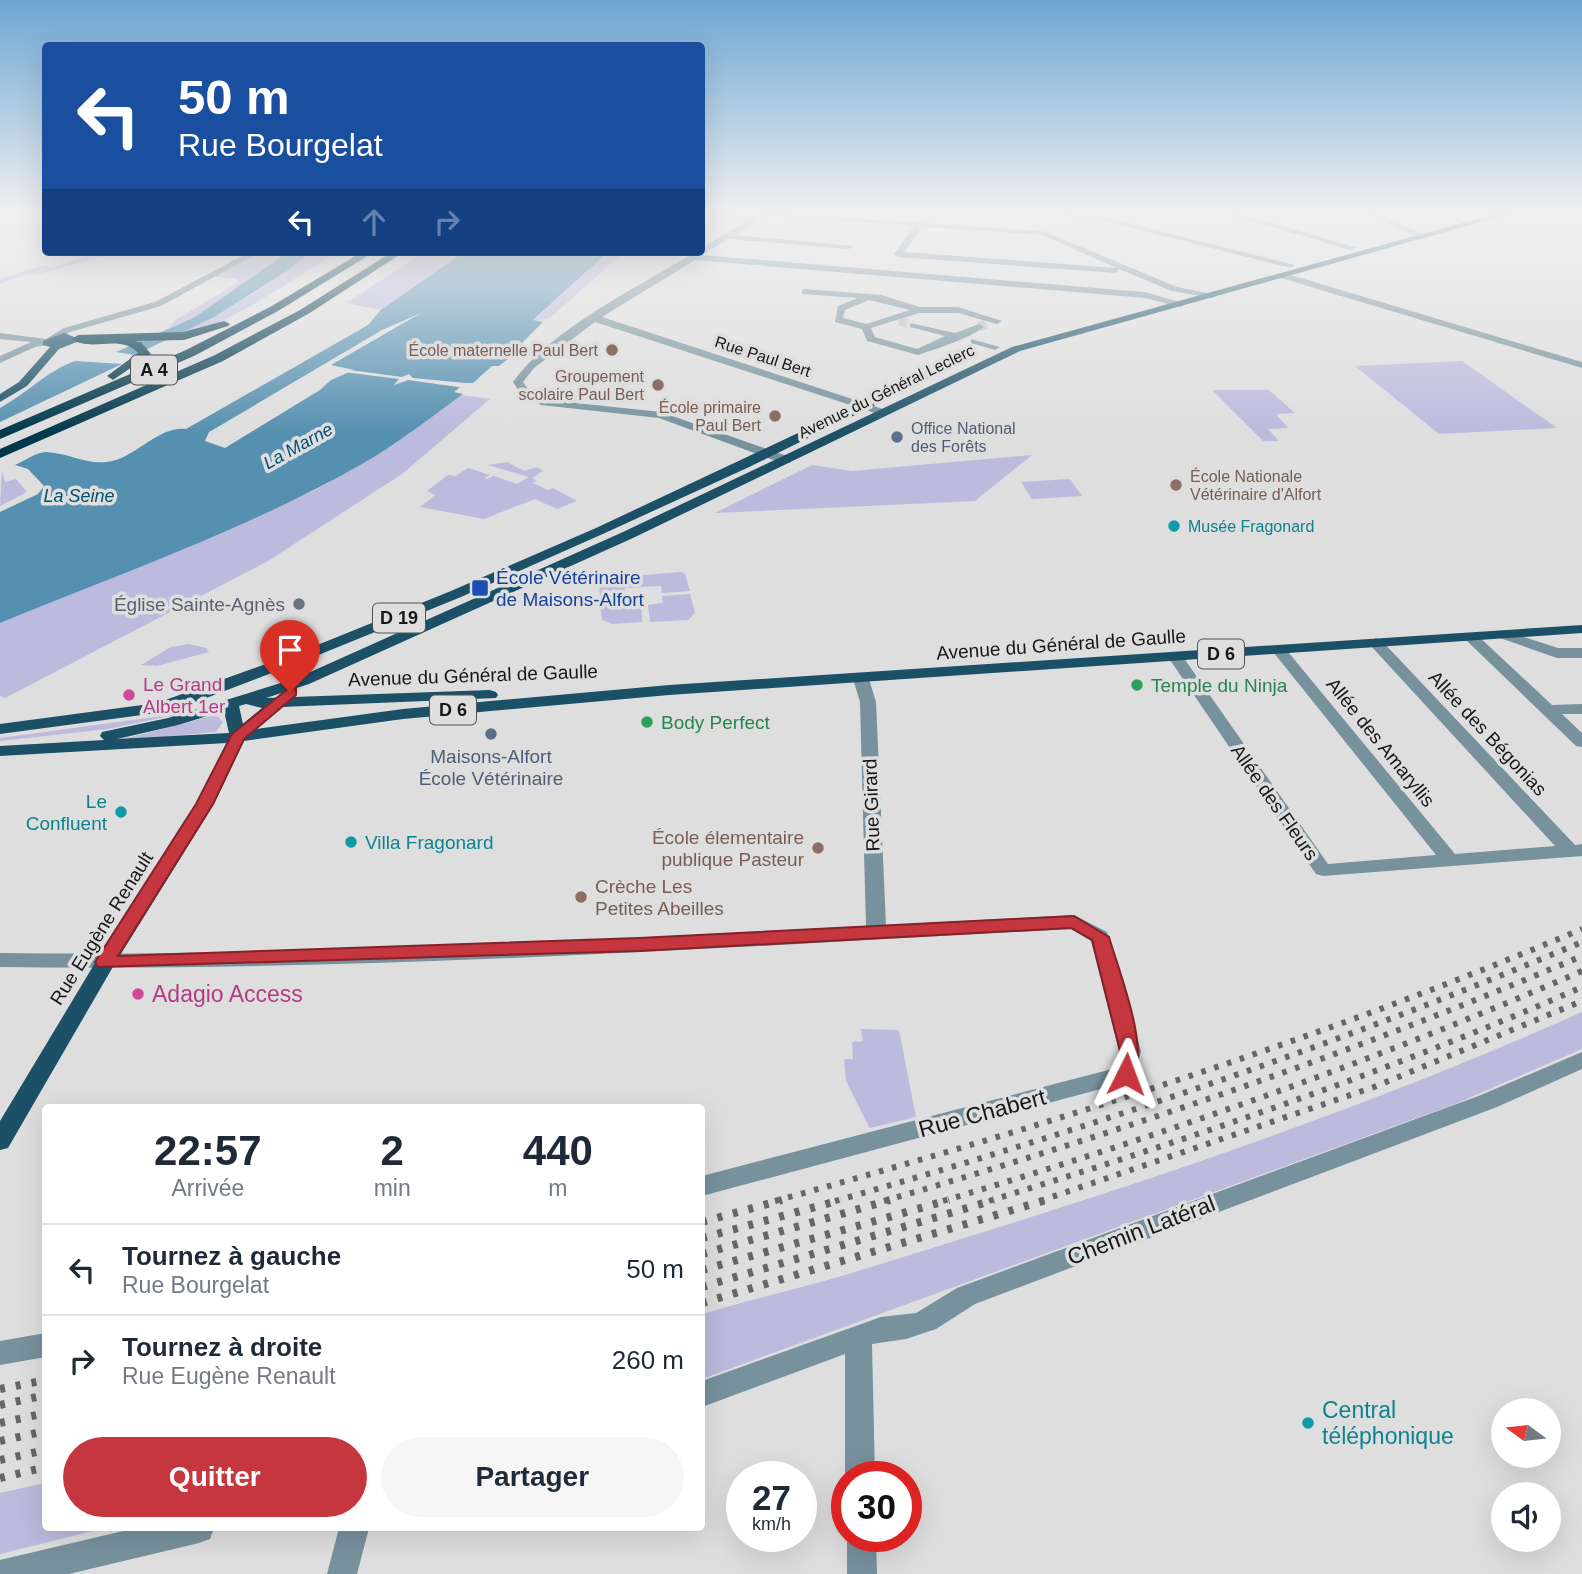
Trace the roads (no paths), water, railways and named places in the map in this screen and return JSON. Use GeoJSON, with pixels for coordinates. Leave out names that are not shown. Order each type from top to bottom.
{"type":"FeatureCollection","features":[{"type":"Feature","properties":{"kind":"highway","name":"A 4"},"geometry":{"type":"LineString","coordinates":[[2,434],[210,343],[314,285]]}},
{"type":"Feature","properties":{"kind":"highway","name":"A 4"},"geometry":{"type":"LineString","coordinates":[[0,454],[250,342],[344,285]]}},
{"type":"Feature","properties":{"kind":"highway"},"geometry":{"type":"LineString","coordinates":[[76,339],[107,336],[157,338],[195,334],[260,307],[297,296]]}},
{"type":"Feature","properties":{"kind":"highway"},"geometry":{"type":"LineString","coordinates":[[76,339],[134,343],[145,351],[139,360],[113,377],[104,391]]}},
{"type":"Feature","properties":{"kind":"main road","name":"Avenue du Général Leclerc"},"geometry":{"type":"LineString","coordinates":[[279,668],[470,589],[995,347],[1215,285]]}},
{"type":"Feature","properties":{"kind":"main road","name":"Avenue du Général Leclerc"},"geometry":{"type":"LineString","coordinates":[[303,681],[628,535],[1016,349],[1248,285]]}},
{"type":"Feature","properties":{"kind":"main road"},"geometry":{"type":"LineString","coordinates":[[0,399],[23,384],[51,342],[76,339]]}},
{"type":"Feature","properties":{"kind":"main road","name":"Avenue du Général de Gaulle"},"geometry":{"type":"LineString","coordinates":[[278,703],[669,690],[1582,629]]}},
{"type":"Feature","properties":{"kind":"main road"},"geometry":{"type":"LineString","coordinates":[[163,706],[279,668]]}},
{"type":"Feature","properties":{"kind":"main road","name":"D 19"},"geometry":{"type":"LineString","coordinates":[[230,704],[279,668]]}},
{"type":"Feature","properties":{"kind":"main road"},"geometry":{"type":"LineString","coordinates":[[50,748],[172,722],[303,681]]}},
{"type":"Feature","properties":{"kind":"main road","name":"D 19"},"geometry":{"type":"LineString","coordinates":[[238,737],[303,681]]}},
{"type":"Feature","properties":{"kind":"main road","name":"Avenue du Général de Gaulle"},"geometry":{"type":"LineString","coordinates":[[238,737],[403,714],[669,690]]}},
{"type":"Feature","properties":{"kind":"main road","name":"D 6"},"geometry":{"type":"LineString","coordinates":[[0,729],[163,706],[278,703]]}},
{"type":"Feature","properties":{"kind":"main road"},"geometry":{"type":"LineString","coordinates":[[230,704],[238,737]]}},
{"type":"Feature","properties":{"kind":"main road","name":"D 6"},"geometry":{"type":"LineString","coordinates":[[0,751],[238,737]]}},
{"type":"Feature","properties":{"kind":"main road","name":"Rue Eugène Renault"},"geometry":{"type":"LineString","coordinates":[[0,1141],[105,962],[205,804],[238,737]]}},
{"type":"Feature","properties":{"kind":"street"},"geometry":{"type":"LineString","coordinates":[[76,339],[102,330],[193,285]]}},
{"type":"Feature","properties":{"kind":"street"},"geometry":{"type":"LineString","coordinates":[[648,285],[594,318],[546,352],[520,376],[518,382],[521,387],[545,403],[661,415],[786,460]]}},
{"type":"Feature","properties":{"kind":"street"},"geometry":{"type":"LineString","coordinates":[[1063,285],[1167,298],[1181,304]]}},
{"type":"Feature","properties":{"kind":"street"},"geometry":{"type":"LineString","coordinates":[[1167,285],[1186,293],[1212,295]]}},
{"type":"Feature","properties":{"kind":"street"},"geometry":{"type":"LineString","coordinates":[[1316,285],[1582,365]]}},
{"type":"Feature","properties":{"kind":"street"},"geometry":{"type":"LineString","coordinates":[[805,292],[891,299],[918,310]]}},
{"type":"Feature","properties":{"kind":"street"},"geometry":{"type":"LineString","coordinates":[[866,327],[871,339],[913,351],[987,324],[958,310],[918,310],[897,320],[866,327],[838,320],[837,313],[841,308],[868,299]]}},
{"type":"Feature","properties":{"kind":"street"},"geometry":{"type":"LineString","coordinates":[[0,360],[26,347],[51,342],[67,330],[143,309]]}},
{"type":"Feature","properties":{"kind":"street","name":"Rue Paul Bert"},"geometry":{"type":"LineString","coordinates":[[594,318],[882,412]]}},
{"type":"Feature","properties":{"kind":"street"},"geometry":{"type":"LineString","coordinates":[[913,325],[958,336]]}},
{"type":"Feature","properties":{"kind":"street"},"geometry":{"type":"LineString","coordinates":[[0,336],[51,342]]}},
{"type":"Feature","properties":{"kind":"street"},"geometry":{"type":"LineString","coordinates":[[975,341],[995,347]]}},
{"type":"Feature","properties":{"kind":"street"},"geometry":{"type":"LineString","coordinates":[[1505,635],[1557,653],[1582,653]]}},
{"type":"Feature","properties":{"kind":"street"},"geometry":{"type":"LineString","coordinates":[[1471,637],[1582,742]]}},
{"type":"Feature","properties":{"kind":"street","name":"Allée des Bégonias"},"geometry":{"type":"LineString","coordinates":[[1376,643],[1576,851]]}},
{"type":"Feature","properties":{"kind":"street","name":"Allée des Amaryllis"},"geometry":{"type":"LineString","coordinates":[[1279,650],[1451,861]]}},
{"type":"Feature","properties":{"kind":"street","name":"Allée des Fleurs"},"geometry":{"type":"LineString","coordinates":[[1177,657],[1323,870],[1576,851]]}},
{"type":"Feature","properties":{"kind":"street","name":"Rue Girard"},"geometry":{"type":"LineString","coordinates":[[861,679],[868,702],[876,932]]}},
{"type":"Feature","properties":{"kind":"street"},"geometry":{"type":"LineString","coordinates":[[1549,710],[1582,709]]}},
{"type":"Feature","properties":{"kind":"street","name":"Rue Chabert"},"geometry":{"type":"LineString","coordinates":[[705,1185],[1126,1074],[1130,1051],[1100,937],[1074,922],[876,932]]}},
{"type":"Feature","properties":{"kind":"street"},"geometry":{"type":"LineString","coordinates":[[0,960],[105,962],[600,946],[876,932]]}},
{"type":"Feature","properties":{"kind":"street","name":"Chemin Latéral"},"geometry":{"type":"LineString","coordinates":[[705,1393],[881,1329],[902,1329],[930,1322],[966,1296],[1489,1101],[1582,1060]]}},
{"type":"Feature","properties":{"kind":"street"},"geometry":{"type":"LineString","coordinates":[[858,1338],[860,1461]]}},
{"type":"Feature","properties":{"kind":"street"},"geometry":{"type":"LineString","coordinates":[[0,1353],[42,1346]]}},
{"type":"Feature","properties":{"kind":"street"},"geometry":{"type":"LineString","coordinates":[[4,1574],[187,1531]]}},
{"type":"Feature","properties":{"kind":"street"},"geometry":{"type":"LineString","coordinates":[[342,1574],[353,1531]]}},
{"type":"Feature","properties":{"kind":"street"},"geometry":{"type":"LineString","coordinates":[[862,1552],[862,1574]]}},
{"type":"Feature","properties":{"kind":"water"},"geometry":{"type":"Polygon","coordinates":[[[240,285],[264,285],[214,317],[135,355],[116,352],[195,317],[240,285]]]}},
{"type":"Feature","properties":{"kind":"water"},"geometry":{"type":"Polygon","coordinates":[[[416,285],[571,285],[533,320],[543,322],[520,345],[522,348],[499,366],[492,366],[473,383],[465,383],[454,392],[463,394],[374,457],[229,530],[0,623],[0,512],[38,494],[44,486],[28,469],[15,465],[42,452],[98,462],[116,460],[168,431],[186,429],[368,325],[381,310],[416,285]],[[421,313],[382,330],[209,432],[205,441],[225,448],[320,390],[331,380],[354,370],[331,365],[421,313]]]}},
{"type":"Feature","properties":{"kind":"water"},"geometry":{"type":"Polygon","coordinates":[[[75,361],[122,364],[0,422],[0,408],[55,370],[75,361]]]}},
{"type":"Feature","properties":{"kind":"tunnel"},"geometry":{"type":"LineString","coordinates":[[899,321],[913,325]]}},
{"type":"Feature","properties":{"kind":"tunnel"},"geometry":{"type":"LineString","coordinates":[[979,327],[986,324]]}},
{"type":"Feature","properties":{"kind":"railway"},"geometry":{"type":"LineString","coordinates":[[775,1201],[1082,1111],[1284,1044],[1384,1008],[1582,929]]}},
{"type":"Feature","properties":{"kind":"railway"},"geometry":{"type":"LineString","coordinates":[[835,1201],[1025,1145],[1212,1083],[1398,1016],[1582,942]]}},
{"type":"Feature","properties":{"kind":"railway"},"geometry":{"type":"LineString","coordinates":[[884,1201],[973,1175],[1237,1089],[1410,1026],[1582,956]]}},
{"type":"Feature","properties":{"kind":"railway"},"geometry":{"type":"LineString","coordinates":[[943,1201],[1266,1096],[1425,1036],[1582,971]]}},
{"type":"Feature","properties":{"kind":"railway"},"geometry":{"type":"LineString","coordinates":[[989,1201],[1363,1076],[1582,987]]}},
{"type":"Feature","properties":{"kind":"railway"},"geometry":{"type":"LineString","coordinates":[[1040,1201],[1374,1087],[1582,1001]]}},
{"type":"Feature","properties":{"kind":"railway"},"geometry":{"type":"LineString","coordinates":[[705,1221],[782,1200]]}},
{"type":"Feature","properties":{"kind":"railway"},"geometry":{"type":"LineString","coordinates":[[705,1237],[841,1200]]}},
{"type":"Feature","properties":{"kind":"railway"},"geometry":{"type":"LineString","coordinates":[[705,1253],[890,1200]]}},
{"type":"Feature","properties":{"kind":"railway"},"geometry":{"type":"LineString","coordinates":[[705,1269],[949,1200]]}},
{"type":"Feature","properties":{"kind":"railway"},"geometry":{"type":"LineString","coordinates":[[705,1286],[994,1200]]}},
{"type":"Feature","properties":{"kind":"railway"},"geometry":{"type":"LineString","coordinates":[[705,1302],[1046,1200]]}},
{"type":"Feature","properties":{"kind":"railway"},"geometry":{"type":"LineString","coordinates":[[0,1389],[42,1381]]}},
{"type":"Feature","properties":{"kind":"railway"},"geometry":{"type":"LineString","coordinates":[[0,1405],[42,1396]]}},
{"type":"Feature","properties":{"kind":"railway"},"geometry":{"type":"LineString","coordinates":[[0,1423],[42,1414]]}},
{"type":"Feature","properties":{"kind":"railway"},"geometry":{"type":"LineString","coordinates":[[0,1441],[42,1432]]}},
{"type":"Feature","properties":{"kind":"railway"},"geometry":{"type":"LineString","coordinates":[[0,1460],[42,1451]]}},
{"type":"Feature","properties":{"kind":"railway"},"geometry":{"type":"LineString","coordinates":[[0,1478],[42,1468]]}},
{"type":"Feature","properties":{"kind":"place","name":"École maternelle Paul Bert"},"geometry":{"type":"Point","coordinates":[612,350]}},
{"type":"Feature","properties":{"kind":"place","name":"Groupement scolaire Paul Bert"},"geometry":{"type":"Point","coordinates":[658,385]}},
{"type":"Feature","properties":{"kind":"place","name":"École primaire Paul Bert"},"geometry":{"type":"Point","coordinates":[775,416]}},
{"type":"Feature","properties":{"kind":"place","name":"Office National des Forêts"},"geometry":{"type":"Point","coordinates":[897,437]}},
{"type":"Feature","properties":{"kind":"place","name":"École Nationale Vétérinaire d'Alfort"},"geometry":{"type":"Point","coordinates":[1176,485]}},
{"type":"Feature","properties":{"kind":"place","name":"Musée Fragonard"},"geometry":{"type":"Point","coordinates":[1174,526]}},
{"type":"Feature","properties":{"kind":"place","name":"École Vétérinaire de Maisons-Alfort"},"geometry":{"type":"Point","coordinates":[480,588]}},
{"type":"Feature","properties":{"kind":"place","name":"Église Sainte-Agnès"},"geometry":{"type":"Point","coordinates":[299,604]}},
{"type":"Feature","properties":{"kind":"place","name":"Temple du Ninja"},"geometry":{"type":"Point","coordinates":[1137,685]}},
{"type":"Feature","properties":{"kind":"place","name":"Le Grand Albert 1er"},"geometry":{"type":"Point","coordinates":[129,695]}},
{"type":"Feature","properties":{"kind":"place","name":"Body Perfect"},"geometry":{"type":"Point","coordinates":[647,722]}},
{"type":"Feature","properties":{"kind":"place","name":"Maisons-Alfort École Vétérinaire"},"geometry":{"type":"Point","coordinates":[491,734]}},
{"type":"Feature","properties":{"kind":"place","name":"Le Confluent"},"geometry":{"type":"Point","coordinates":[121,812]}},
{"type":"Feature","properties":{"kind":"place","name":"Villa Fragonard"},"geometry":{"type":"Point","coordinates":[351,842]}},
{"type":"Feature","properties":{"kind":"place","name":"École élementaire publique Pasteur"},"geometry":{"type":"Point","coordinates":[818,848]}},
{"type":"Feature","properties":{"kind":"place","name":"Crèche Les Petites Abeilles"},"geometry":{"type":"Point","coordinates":[581,897]}},
{"type":"Feature","properties":{"kind":"place","name":"Adagio Access"},"geometry":{"type":"Point","coordinates":[138,994]}},
{"type":"Feature","properties":{"kind":"place","name":"Central téléphonique"},"geometry":{"type":"Point","coordinates":[1308,1423]}},
{"type":"Feature","properties":{"kind":"water label","name":"La Marne"},"geometry":{"type":"Point","coordinates":[298,446]}},
{"type":"Feature","properties":{"kind":"water label","name":"La Seine"},"geometry":{"type":"Point","coordinates":[79,496]}}]}
